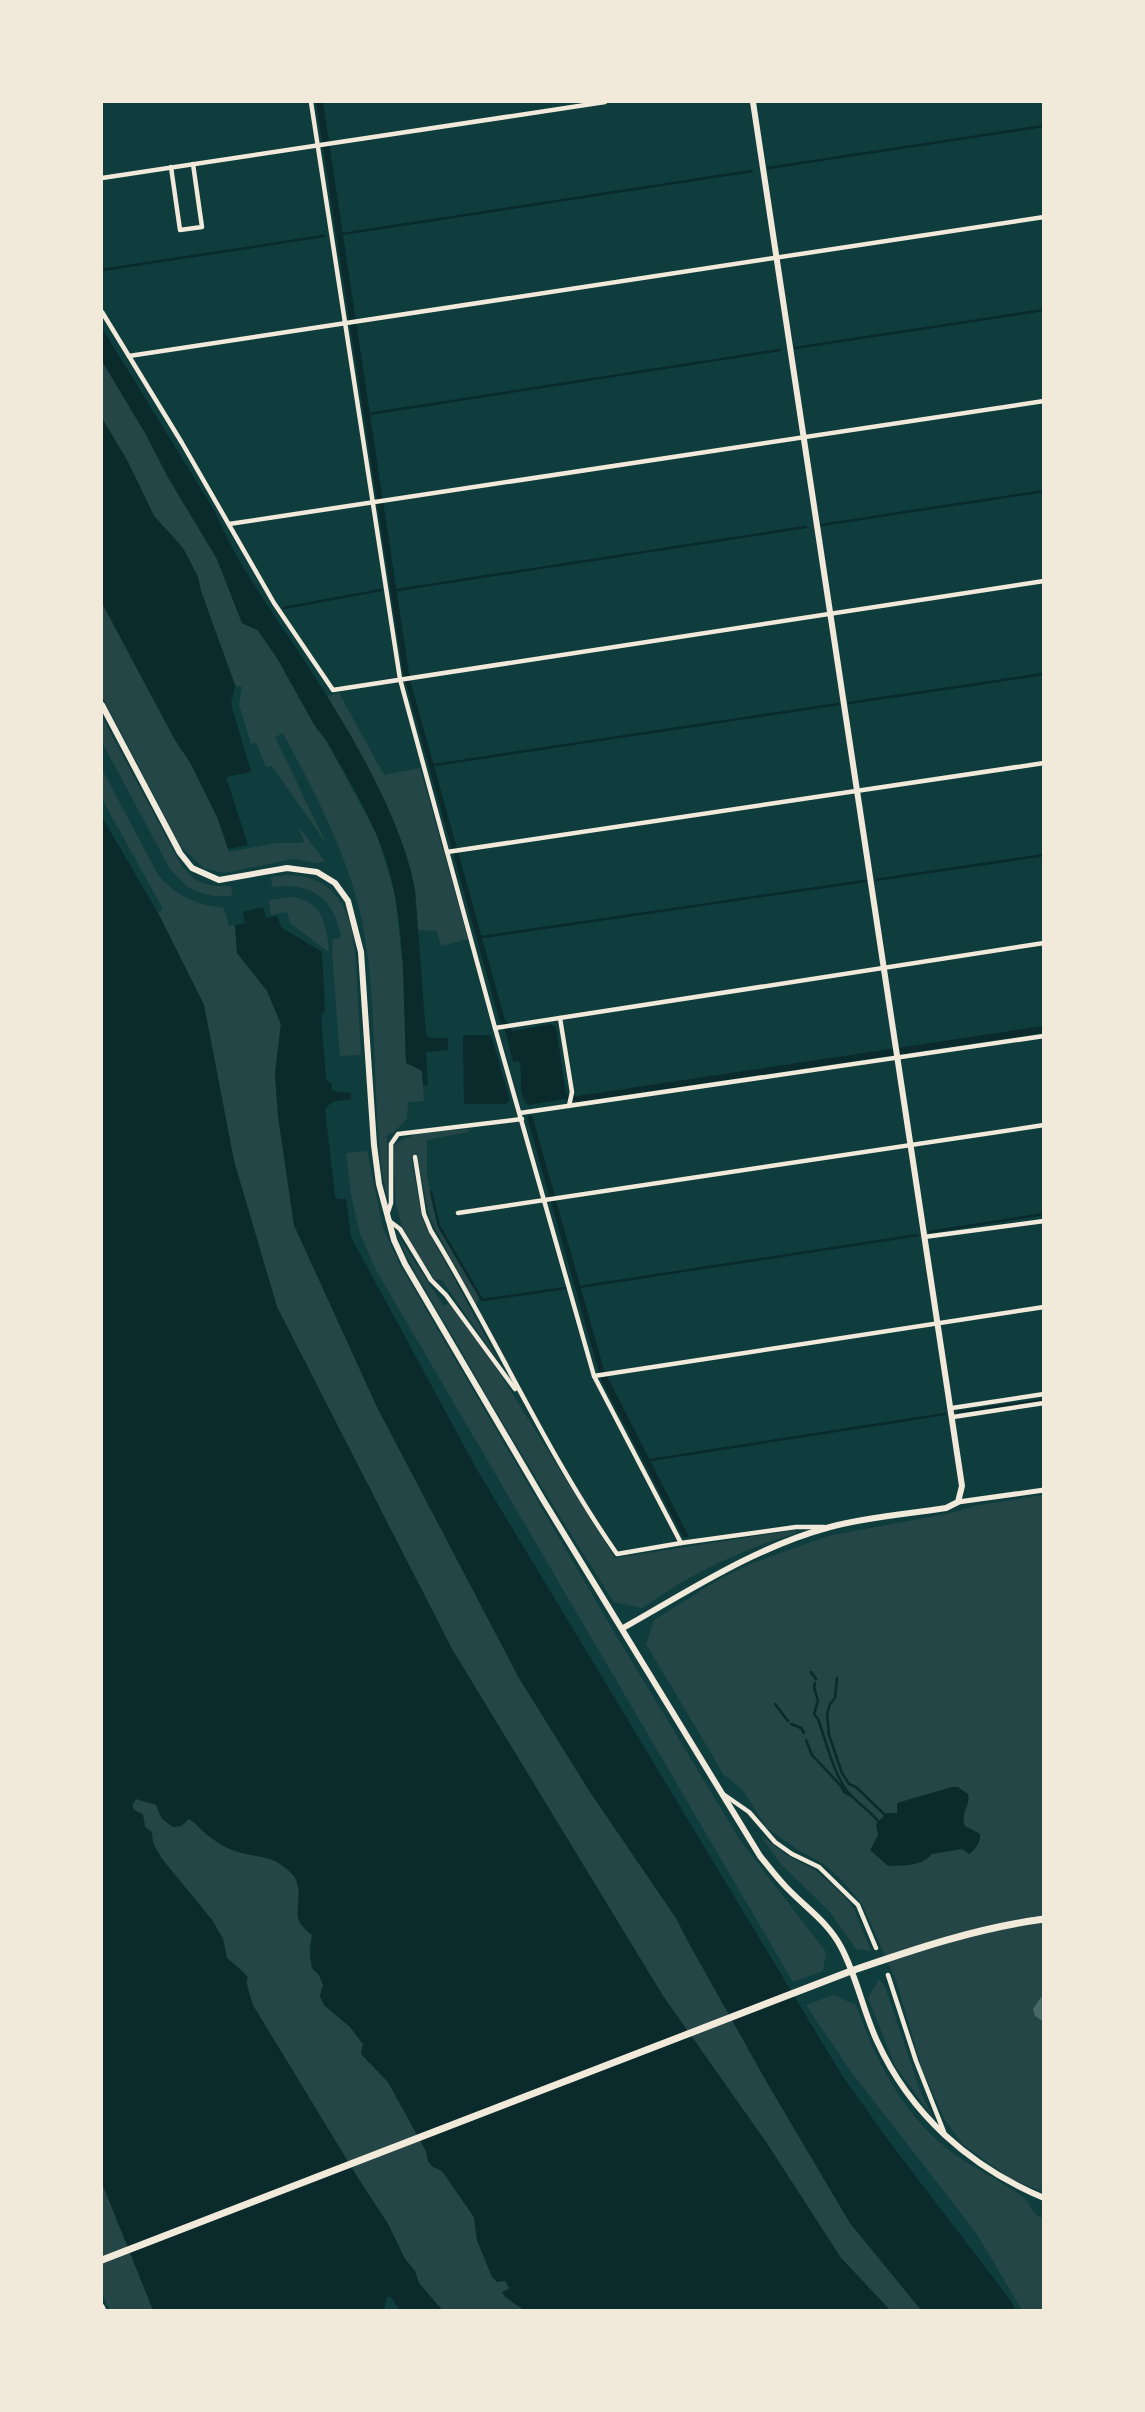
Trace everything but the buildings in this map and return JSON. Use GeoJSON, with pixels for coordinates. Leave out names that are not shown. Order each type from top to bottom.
{"type":"FeatureCollection","features":[{"type":"Feature","properties":{"kind":"main road"},"geometry":{"type":"LineString","coordinates":[[623,1628],[743,1561],[796,1538],[831,1527],[946,1508],[958,1502],[962,1486],[753,102]]}},
{"type":"Feature","properties":{"kind":"main road"},"geometry":{"type":"LineString","coordinates":[[102,705],[180,853],[192,868],[210,877],[228,880],[287,868],[317,872],[335,883],[348,901],[360,952],[374,1145],[386,1219],[405,1264],[542,1498],[760,1856],[787,1888],[824,1922],[841,1946],[889,2066],[924,2115],[945,2136],[1011,2184],[1044,2198]]}},
{"type":"Feature","properties":{"kind":"main road"},"geometry":{"type":"LineString","coordinates":[[102,2260],[851,1971],[998,1925],[1044,1919]]}},
{"type":"Feature","properties":{"kind":"street"},"geometry":{"type":"LineString","coordinates":[[310,102],[319,144],[401,679],[521,1116],[596,1376],[681,1543]]}},
{"type":"Feature","properties":{"kind":"street"},"geometry":{"type":"LineString","coordinates":[[102,178],[605,102]]}},
{"type":"Feature","properties":{"kind":"street"},"geometry":{"type":"LineString","coordinates":[[171,167],[180,230],[202,227],[193,164]]}},
{"type":"Feature","properties":{"kind":"street"},"geometry":{"type":"LineString","coordinates":[[129,356],[1044,218]]}},
{"type":"Feature","properties":{"kind":"street"},"geometry":{"type":"LineString","coordinates":[[102,312],[274,603],[333,690],[1044,581]]}},
{"type":"Feature","properties":{"kind":"street"},"geometry":{"type":"LineString","coordinates":[[229,524],[1044,401]]}},
{"type":"Feature","properties":{"kind":"street"},"geometry":{"type":"LineString","coordinates":[[449,852],[1044,763]]}},
{"type":"Feature","properties":{"kind":"street"},"geometry":{"type":"LineString","coordinates":[[498,1027],[1044,943]]}},
{"type":"Feature","properties":{"kind":"street"},"geometry":{"type":"LineString","coordinates":[[560,1018],[572,1092],[569,1104]]}},
{"type":"Feature","properties":{"kind":"street"},"geometry":{"type":"LineString","coordinates":[[522,1399],[446,1295],[431,1280],[400,1229],[386,1219],[391,1203],[390,1144],[398,1135],[521,1116],[569,1104],[1044,1036]]}},
{"type":"Feature","properties":{"kind":"street"},"geometry":{"type":"LineString","coordinates":[[458,1213],[1044,1125]]}},
{"type":"Feature","properties":{"kind":"street"},"geometry":{"type":"LineString","coordinates":[[415,1157],[424,1214],[431,1231],[497,1348],[522,1399],[591,1517],[617,1554],[796,1527],[831,1527]]}},
{"type":"Feature","properties":{"kind":"street"},"geometry":{"type":"LineString","coordinates":[[924,1237],[1044,1221]]}},
{"type":"Feature","properties":{"kind":"street"},"geometry":{"type":"LineString","coordinates":[[596,1376],[1044,1307]]}},
{"type":"Feature","properties":{"kind":"street"},"geometry":{"type":"LineString","coordinates":[[952,1408],[1044,1394]]}},
{"type":"Feature","properties":{"kind":"street"},"geometry":{"type":"LineString","coordinates":[[953,1417],[1044,1403]]}},
{"type":"Feature","properties":{"kind":"street"},"geometry":{"type":"LineString","coordinates":[[958,1502],[1044,1490]]}},
{"type":"Feature","properties":{"kind":"street"},"geometry":{"type":"LineString","coordinates":[[719,1791],[749,1812],[775,1842],[819,1867],[858,1905],[876,1948]]}},
{"type":"Feature","properties":{"kind":"street"},"geometry":{"type":"LineString","coordinates":[[888,1975],[916,2061],[945,2136]]}},
{"type":"Feature","properties":{"kind":"shaded area"},"geometry":{"type":"Polygon","coordinates":[[[316,102],[323,102],[410,680],[505,1020],[512,1031],[551,1024],[556,1027],[566,1094],[577,1096],[1043,1026],[1043,1033],[578,1102],[565,1099],[528,1105],[524,1100],[519,1061],[513,1062],[506,1033],[499,1019],[403,673],[316,102]]]}},
{"type":"Feature","properties":{"kind":"shaded area"},"geometry":{"type":"Polygon","coordinates":[[[102,328],[214,510],[249,576],[346,727],[396,826],[415,890],[426,1035],[430,1038],[448,1038],[448,1050],[426,1052],[428,1085],[423,1085],[422,1071],[406,1063],[397,909],[386,860],[374,829],[343,769],[277,658],[258,630],[242,623],[217,559],[102,361],[102,328]]]}},
{"type":"Feature","properties":{"kind":"shaded area"},"geometry":{"type":"Polygon","coordinates":[[[102,361],[217,559],[242,623],[257,630],[277,658],[315,726],[326,740],[377,835],[395,895],[424,1101],[408,1102],[407,1119],[393,1133],[387,1134],[388,1199],[379,1146],[367,950],[362,921],[346,865],[283,733],[275,737],[327,845],[272,766],[266,767],[256,743],[251,744],[239,704],[242,687],[235,685],[198,577],[183,548],[154,516],[128,462],[102,418],[102,361]]]}},
{"type":"Feature","properties":{"kind":"shaded area"},"geometry":{"type":"Polygon","coordinates":[[[102,418],[128,462],[154,516],[183,548],[198,577],[235,685],[231,704],[251,772],[226,777],[248,845],[228,849],[218,819],[191,764],[175,740],[102,603],[102,418]]]}},
{"type":"Feature","properties":{"kind":"shaded area"},"geometry":{"type":"Polygon","coordinates":[[[102,603],[175,740],[191,764],[218,819],[229,852],[276,843],[301,843],[304,841],[298,826],[323,862],[293,859],[224,873],[204,868],[181,847],[102,696],[102,603]]]}},
{"type":"Feature","properties":{"kind":"shaded area"},"geometry":{"type":"Polygon","coordinates":[[[339,693],[384,775],[420,768],[468,939],[441,946],[437,931],[417,930],[411,870],[400,837],[375,784],[327,696],[339,693]]]}},
{"type":"Feature","properties":{"kind":"shaded area"},"geometry":{"type":"Polygon","coordinates":[[[102,717],[180,863],[190,875],[201,882],[214,886],[231,886],[232,896],[213,896],[189,888],[170,869],[102,742],[102,717]]]}},
{"type":"Feature","properties":{"kind":"shaded area"},"geometry":{"type":"Polygon","coordinates":[[[102,769],[158,875],[172,889],[188,898],[205,905],[224,908],[229,926],[235,925],[237,953],[267,991],[281,1024],[275,1074],[278,1116],[294,1225],[377,1407],[519,1678],[590,1792],[676,1918],[769,2086],[850,2223],[921,2310],[890,2310],[841,2258],[766,2142],[663,1996],[452,1649],[277,1307],[234,1161],[204,1005],[158,913],[163,909],[102,799],[102,769]]]}},
{"type":"Feature","properties":{"kind":"shaded area"},"geometry":{"type":"Polygon","coordinates":[[[102,817],[158,913],[204,1005],[234,1161],[277,1307],[452,1649],[663,1996],[766,2142],[841,2258],[890,2310],[524,2310],[505,2297],[502,2292],[510,2288],[505,2281],[497,2282],[492,2277],[477,2240],[474,2217],[442,2171],[428,2161],[426,2151],[388,2082],[361,2054],[363,2044],[350,2027],[324,2005],[320,1996],[323,1985],[312,1968],[310,1957],[312,1935],[301,1925],[298,1918],[299,1893],[293,1875],[278,1862],[226,1847],[189,1819],[181,1826],[173,1827],[162,1819],[156,1805],[136,1799],[132,1806],[143,1814],[145,1827],[152,1832],[153,1844],[212,1920],[223,1939],[227,1958],[248,1977],[246,1983],[253,2005],[388,2224],[419,2283],[442,2310],[400,2310],[391,2297],[387,2296],[384,2310],[153,2310],[102,2183],[102,817]]]}},
{"type":"Feature","properties":{"kind":"shaded area"},"geometry":{"type":"Polygon","coordinates":[[[287,875],[308,878],[325,885],[337,896],[345,911],[354,945],[361,1055],[340,1056],[332,953],[333,939],[341,938],[338,924],[327,903],[309,890],[286,886],[272,887],[271,877],[287,875]]]}},
{"type":"Feature","properties":{"kind":"shaded area"},"geometry":{"type":"Polygon","coordinates":[[[291,897],[302,899],[316,908],[324,922],[329,950],[290,923],[287,912],[271,915],[269,900],[291,897]]]}},
{"type":"Feature","properties":{"kind":"shaded area"},"geometry":{"type":"Polygon","coordinates":[[[263,907],[266,918],[277,916],[281,927],[322,952],[325,1011],[321,1015],[326,1079],[332,1084],[332,1091],[351,1093],[351,1099],[332,1102],[325,1109],[335,1196],[338,1199],[346,1199],[351,1237],[476,1468],[843,2077],[1011,2301],[1015,2310],[921,2310],[850,2223],[769,2086],[676,1918],[590,1792],[519,1678],[377,1407],[294,1225],[278,1116],[275,1074],[281,1024],[267,991],[237,953],[235,925],[245,923],[243,912],[263,907]]]}},
{"type":"Feature","properties":{"kind":"shaded area"},"geometry":{"type":"Polygon","coordinates":[[[463,1035],[491,1035],[510,1100],[506,1104],[464,1104],[463,1035]]]}},
{"type":"Feature","properties":{"kind":"shaded area"},"geometry":{"type":"Polygon","coordinates":[[[532,1115],[604,1370],[689,1537],[683,1537],[601,1380],[527,1117],[532,1115]]]}},
{"type":"Feature","properties":{"kind":"shaded area"},"geometry":{"type":"Polygon","coordinates":[[[468,1129],[469,1132],[427,1140],[427,1176],[438,1227],[479,1297],[476,1307],[429,1216],[417,1155],[411,1156],[426,1227],[499,1362],[441,1279],[435,1280],[409,1240],[396,1205],[393,1148],[399,1142],[417,1135],[468,1129]]]}},
{"type":"Feature","properties":{"kind":"shaded area"},"geometry":{"type":"Polygon","coordinates":[[[367,1151],[383,1228],[400,1265],[614,1632],[740,1840],[826,1952],[823,1971],[793,1982],[376,1270],[360,1234],[346,1153],[367,1151]]]}},
{"type":"Feature","properties":{"kind":"shaded area"},"geometry":{"type":"Polygon","coordinates":[[[397,1235],[444,1306],[449,1303],[495,1366],[615,1558],[796,1530],[796,1533],[716,1564],[678,1584],[642,1608],[614,1602],[500,1418],[420,1281],[397,1235]]]}},
{"type":"Feature","properties":{"kind":"shaded area"},"geometry":{"type":"Polygon","coordinates":[[[1043,1495],[1043,2192],[1011,2179],[962,2144],[945,2120],[922,2070],[897,1983],[862,1904],[842,1880],[821,1862],[767,1828],[742,1789],[724,1775],[646,1644],[654,1620],[718,1580],[750,1564],[828,1536],[951,1513],[974,1506],[1043,1495]]]}},
{"type":"Feature","properties":{"kind":"shaded area"},"geometry":{"type":"Polygon","coordinates":[[[958,1787],[968,1794],[965,1826],[980,1834],[979,1843],[969,1854],[962,1849],[932,1854],[917,1863],[888,1866],[870,1850],[878,1835],[876,1824],[887,1813],[897,1813],[897,1803],[958,1787]]]}},
{"type":"Feature","properties":{"kind":"shaded area"},"geometry":{"type":"Polygon","coordinates":[[[136,1799],[156,1804],[159,1813],[181,1826],[188,1819],[227,1848],[273,1859],[295,1876],[299,1892],[300,1923],[312,1935],[309,1948],[312,1968],[323,1985],[320,1996],[324,2005],[350,2027],[363,2044],[361,2054],[388,2082],[426,2151],[428,2161],[442,2171],[474,2217],[477,2240],[492,2277],[505,2280],[514,2304],[524,2310],[442,2310],[419,2283],[388,2224],[252,2005],[245,1973],[227,1958],[223,1939],[212,1920],[162,1859],[145,1827],[144,1819],[132,1806],[136,1799]]]}},
{"type":"Feature","properties":{"kind":"shaded area"},"geometry":{"type":"Polygon","coordinates":[[[761,1836],[791,1858],[814,1869],[845,1897],[853,1907],[871,1951],[856,1949],[830,1912],[780,1863],[761,1836]]]}},
{"type":"Feature","properties":{"kind":"shaded area"},"geometry":{"type":"Polygon","coordinates":[[[879,1979],[885,1987],[920,2090],[932,2116],[895,2066],[868,1998],[879,1979]]]}},
{"type":"Feature","properties":{"kind":"shaded area"},"geometry":{"type":"Polygon","coordinates":[[[833,1995],[856,2005],[871,2044],[890,2081],[901,2099],[928,2131],[953,2153],[1022,2196],[1036,2214],[1043,2218],[1043,2310],[1022,2310],[977,2234],[849,2069],[806,2005],[833,1995]]]}},
{"type":"Feature","properties":{"kind":"shaded area"},"geometry":{"type":"Polygon","coordinates":[[[102,2183],[153,2310],[110,2310],[102,2293],[102,2183]]]}},
{"type":"Feature","properties":{"kind":"waterway"},"geometry":{"type":"LineString","coordinates":[[768,168],[1044,126]]}},
{"type":"Feature","properties":{"kind":"waterway"},"geometry":{"type":"LineString","coordinates":[[342,234],[752,171]]}},
{"type":"Feature","properties":{"kind":"waterway"},"geometry":{"type":"LineString","coordinates":[[102,270],[324,236]]}},
{"type":"Feature","properties":{"kind":"waterway"},"geometry":{"type":"LineString","coordinates":[[795,348],[1044,310]]}},
{"type":"Feature","properties":{"kind":"waterway"},"geometry":{"type":"LineString","coordinates":[[369,414],[780,350]]}},
{"type":"Feature","properties":{"kind":"waterway"},"geometry":{"type":"LineString","coordinates":[[821,525],[1044,491]]}},
{"type":"Feature","properties":{"kind":"waterway"},"geometry":{"type":"LineString","coordinates":[[397,590],[806,527]]}},
{"type":"Feature","properties":{"kind":"waterway"},"geometry":{"type":"LineString","coordinates":[[284,608],[381,590]]}},
{"type":"Feature","properties":{"kind":"waterway"},"geometry":{"type":"LineString","coordinates":[[849,703],[1044,674]]}},
{"type":"Feature","properties":{"kind":"waterway"},"geometry":{"type":"LineString","coordinates":[[434,765],[838,704]]}},
{"type":"Feature","properties":{"kind":"waterway"},"geometry":{"type":"LineString","coordinates":[[876,880],[1044,855]]}},
{"type":"Feature","properties":{"kind":"waterway"},"geometry":{"type":"LineString","coordinates":[[482,937],[865,881]]}},
{"type":"Feature","properties":{"kind":"waterway"},"geometry":{"type":"LineString","coordinates":[[431,1192],[439,1226],[482,1300],[566,1288]]}},
{"type":"Feature","properties":{"kind":"waterway"},"geometry":{"type":"LineString","coordinates":[[930,1232],[1044,1214]]}},
{"type":"Feature","properties":{"kind":"waterway"},"geometry":{"type":"LineString","coordinates":[[579,1287],[918,1235]]}},
{"type":"Feature","properties":{"kind":"waterway"},"geometry":{"type":"LineString","coordinates":[[958,1412],[1044,1400]]}},
{"type":"Feature","properties":{"kind":"waterway"},"geometry":{"type":"LineString","coordinates":[[650,1460],[945,1414]]}},
{"type":"Feature","properties":{"kind":"waterway"},"geometry":{"type":"LineString","coordinates":[[811,1672],[816,1679]]}},
{"type":"Feature","properties":{"kind":"waterway"},"geometry":{"type":"LineString","coordinates":[[837,1678],[835,1698],[827,1714],[829,1735],[842,1773],[849,1784],[856,1787],[885,1815]]}},
{"type":"Feature","properties":{"kind":"waterway"},"geometry":{"type":"LineString","coordinates":[[815,1683],[818,1701],[814,1714],[838,1775],[847,1791],[879,1822]]}},
{"type":"Feature","properties":{"kind":"waterway"},"geometry":{"type":"LineString","coordinates":[[775,1704],[788,1721]]}},
{"type":"Feature","properties":{"kind":"waterway"},"geometry":{"type":"LineString","coordinates":[[791,1724],[801,1728],[804,1733]]}},
{"type":"Feature","properties":{"kind":"waterway"},"geometry":{"type":"LineString","coordinates":[[806,1740],[812,1755],[844,1792],[851,1796]]}}]}
